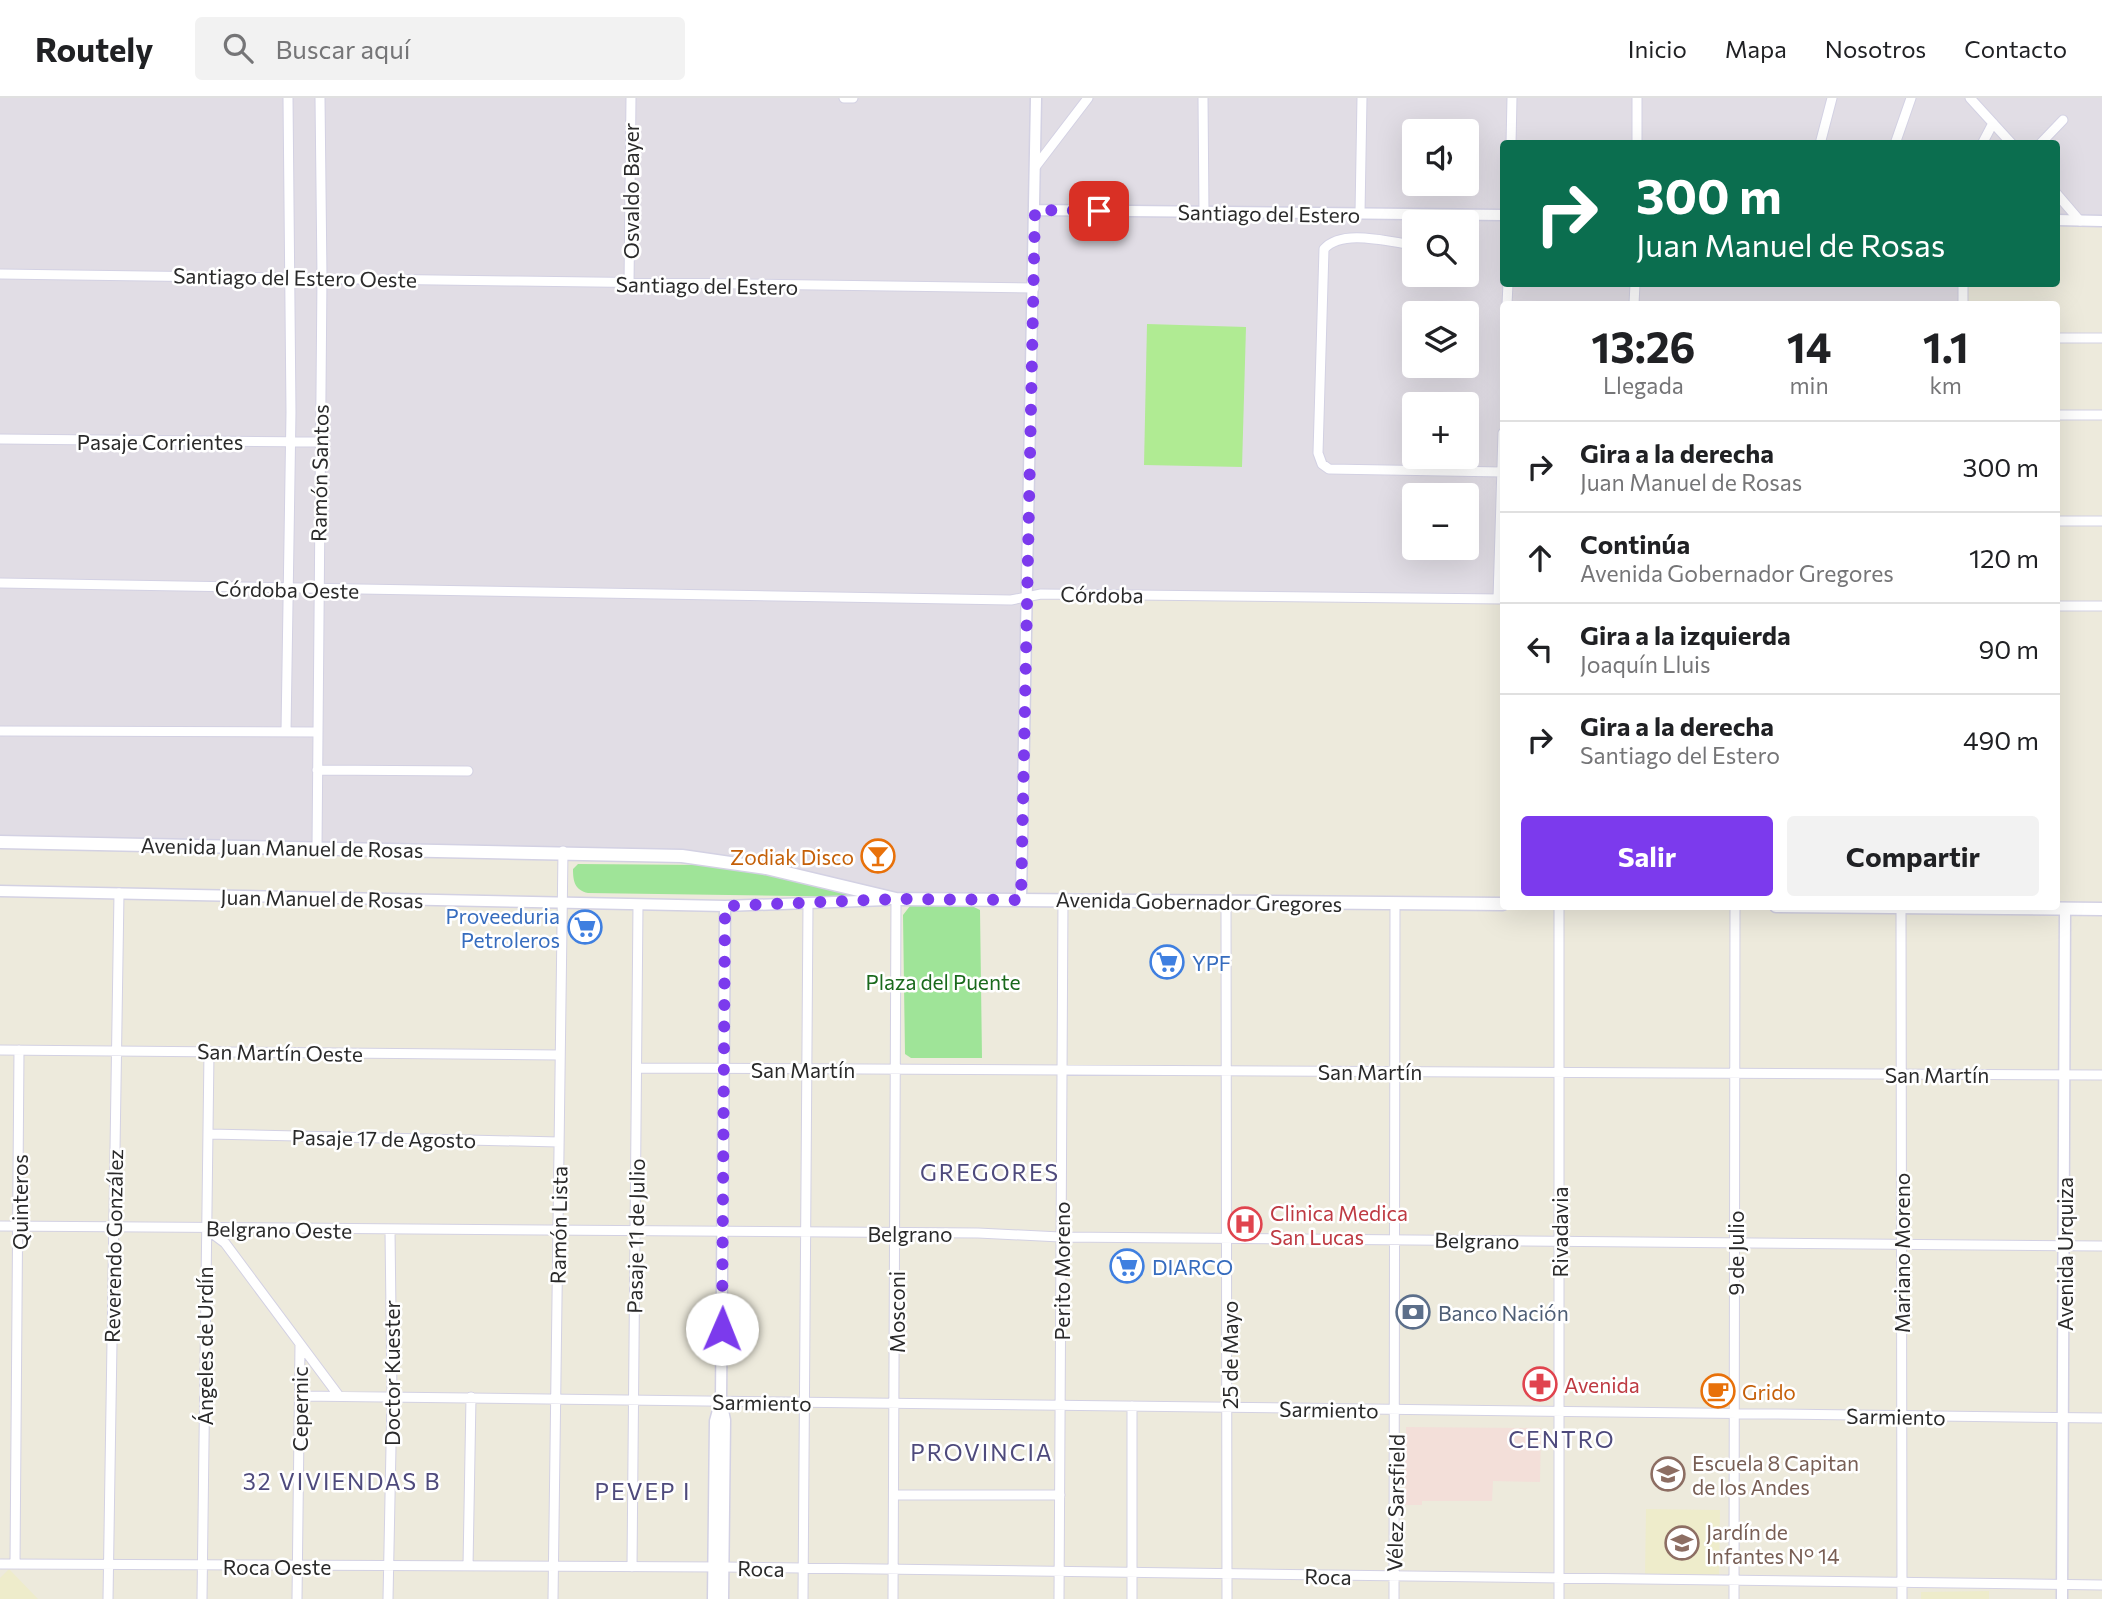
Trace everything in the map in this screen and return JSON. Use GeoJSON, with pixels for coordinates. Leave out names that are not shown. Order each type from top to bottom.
{"type":"FeatureCollection","features":[{"type":"Feature","properties":{"kind":"main road","name":"Avenida Juan Manuel de Rosas"},"geometry":{"type":"LineString","coordinates":[[0,842],[563,851]]}},
{"type":"Feature","properties":{"kind":"main road","name":"Avenida Gobernador Gregores"},"geometry":{"type":"LineString","coordinates":[[563,851],[682,856],[724,861],[799,874],[896,899],[1500,904]]}},
{"type":"Feature","properties":{"kind":"main road"},"geometry":{"type":"LineString","coordinates":[[2060,909],[2102,909]]}},
{"type":"Feature","properties":{"kind":"street","name":"Ramón Santos"},"geometry":{"type":"LineString","coordinates":[[286,732],[290,442],[288,98]]}},
{"type":"Feature","properties":{"kind":"street","name":"Ramón Santos"},"geometry":{"type":"LineString","coordinates":[[317,848],[322,277],[320,98]]}},
{"type":"Feature","properties":{"kind":"street","name":"Osvaldo Bayer"},"geometry":{"type":"LineString","coordinates":[[629,285],[631,98]]}},
{"type":"Feature","properties":{"kind":"street"},"geometry":{"type":"LineString","coordinates":[[844,98],[853,98]]}},
{"type":"Feature","properties":{"kind":"street"},"geometry":{"type":"LineString","coordinates":[[1021,900],[1036,98]]}},
{"type":"Feature","properties":{"kind":"street"},"geometry":{"type":"LineString","coordinates":[[1036,166],[1088,98]]}},
{"type":"Feature","properties":{"kind":"street"},"geometry":{"type":"LineString","coordinates":[[1203,98],[1204,212]]}},
{"type":"Feature","properties":{"kind":"street"},"geometry":{"type":"LineString","coordinates":[[1360,213],[1362,98]]}},
{"type":"Feature","properties":{"kind":"street"},"geometry":{"type":"LineString","coordinates":[[1511,140],[1512,98]]}},
{"type":"Feature","properties":{"kind":"street"},"geometry":{"type":"LineString","coordinates":[[1637,98],[1637,140]]}},
{"type":"Feature","properties":{"kind":"street"},"geometry":{"type":"LineString","coordinates":[[1821,140],[1832,98]]}},
{"type":"Feature","properties":{"kind":"street"},"geometry":{"type":"LineString","coordinates":[[1896,140],[1911,98]]}},
{"type":"Feature","properties":{"kind":"street"},"geometry":{"type":"LineString","coordinates":[[1970,98],[2008,140]]}},
{"type":"Feature","properties":{"kind":"street"},"geometry":{"type":"LineString","coordinates":[[2044,140],[2063,120]]}},
{"type":"Feature","properties":{"kind":"street"},"geometry":{"type":"LineString","coordinates":[[1984,140],[1993,123]]}},
{"type":"Feature","properties":{"kind":"street"},"geometry":{"type":"LineString","coordinates":[[2060,198],[2080,220]]}},
{"type":"Feature","properties":{"kind":"street","name":"Santiago del Estero"},"geometry":{"type":"LineString","coordinates":[[1035,210],[1402,216]]}},
{"type":"Feature","properties":{"kind":"street","name":"Santiago del Estero"},"geometry":{"type":"LineString","coordinates":[[1479,216],[1500,215]]}},
{"type":"Feature","properties":{"kind":"street"},"geometry":{"type":"LineString","coordinates":[[2060,220],[2102,221]]}},
{"type":"Feature","properties":{"kind":"street"},"geometry":{"type":"LineString","coordinates":[[1402,244],[1342,238],[1330,243],[1325,249],[1318,453],[1322,464],[1329,469],[1500,472]]}},
{"type":"Feature","properties":{"kind":"street","name":"Santiago del Estero Oeste"},"geometry":{"type":"LineString","coordinates":[[0,274],[288,276],[590,284]]}},
{"type":"Feature","properties":{"kind":"street","name":"Santiago del Estero"},"geometry":{"type":"LineString","coordinates":[[590,284],[1034,288]]}},
{"type":"Feature","properties":{"kind":"street"},"geometry":{"type":"LineString","coordinates":[[2060,338],[2102,338]]}},
{"type":"Feature","properties":{"kind":"street"},"geometry":{"type":"LineString","coordinates":[[2060,415],[2102,415]]}},
{"type":"Feature","properties":{"kind":"street","name":"Pasaje Corrientes"},"geometry":{"type":"LineString","coordinates":[[0,439],[320,442]]}},
{"type":"Feature","properties":{"kind":"street"},"geometry":{"type":"LineString","coordinates":[[2060,521],[2102,522]]}},
{"type":"Feature","properties":{"kind":"street","name":"Córdoba Oeste"},"geometry":{"type":"LineString","coordinates":[[0,583],[575,593]]}},
{"type":"Feature","properties":{"kind":"street","name":"Córdoba"},"geometry":{"type":"LineString","coordinates":[[575,593],[1011,600],[1041,594],[1500,599]]}},
{"type":"Feature","properties":{"kind":"street"},"geometry":{"type":"LineString","coordinates":[[2060,606],[2102,606]]}},
{"type":"Feature","properties":{"kind":"street"},"geometry":{"type":"LineString","coordinates":[[0,731],[318,732]]}},
{"type":"Feature","properties":{"kind":"street"},"geometry":{"type":"LineString","coordinates":[[317,770],[468,771]]}},
{"type":"Feature","properties":{"kind":"street","name":"Ramón Lista"},"geometry":{"type":"LineString","coordinates":[[553,1599],[563,851]]}},
{"type":"Feature","properties":{"kind":"street","name":"Juan Manuel de Rosas"},"geometry":{"type":"LineString","coordinates":[[0,891],[725,906],[808,905],[896,899]]}},
{"type":"Feature","properties":{"kind":"street","name":"Reverendo González"},"geometry":{"type":"LineString","coordinates":[[108,1599],[119,893]]}},
{"type":"Feature","properties":{"kind":"street","name":"Mosconi"},"geometry":{"type":"LineString","coordinates":[[893,1599],[896,899]]}},
{"type":"Feature","properties":{"kind":"street","name":"Perito Moreno"},"geometry":{"type":"LineString","coordinates":[[1059,1599],[1063,900]]}},
{"type":"Feature","properties":{"kind":"street","name":"25 de Mayo"},"geometry":{"type":"LineString","coordinates":[[1226,902],[1229,1407],[1227,1599]]}},
{"type":"Feature","properties":{"kind":"street","name":"Vélez Sarsfield"},"geometry":{"type":"LineString","coordinates":[[1394,1599],[1395,903]]}},
{"type":"Feature","properties":{"kind":"street","name":"Pasaje 11 de Julio"},"geometry":{"type":"LineString","coordinates":[[632,1567],[638,905]]}},
{"type":"Feature","properties":{"kind":"street"},"geometry":{"type":"LineString","coordinates":[[803,1599],[808,905]]}},
{"type":"Feature","properties":{"kind":"street"},"geometry":{"type":"LineString","coordinates":[[723,1599],[718,1567],[715,1420],[721,1401],[725,906]]}},
{"type":"Feature","properties":{"kind":"street","name":"Avenida Urquiza"},"geometry":{"type":"LineString","coordinates":[[2062,1599],[2065,909]]}},
{"type":"Feature","properties":{"kind":"street","name":"Rivadavia"},"geometry":{"type":"LineString","coordinates":[[1559,910],[1559,1599]]}},
{"type":"Feature","properties":{"kind":"street","name":"9 de Julio"},"geometry":{"type":"LineString","coordinates":[[1734,1599],[1735,910]]}},
{"type":"Feature","properties":{"kind":"street","name":"Mariano Moreno"},"geometry":{"type":"LineString","coordinates":[[1901,910],[1902,1599]]}},
{"type":"Feature","properties":{"kind":"street","name":"San Martín Oeste"},"geometry":{"type":"LineString","coordinates":[[0,1049],[561,1055]]}},
{"type":"Feature","properties":{"kind":"street","name":"Quinteros"},"geometry":{"type":"LineString","coordinates":[[15,1564],[19,1050]]}},
{"type":"Feature","properties":{"kind":"street","name":"Ángeles de Urdín"},"geometry":{"type":"LineString","coordinates":[[202,1599],[209,1052]]}},
{"type":"Feature","properties":{"kind":"street","name":"San Martín"},"geometry":{"type":"LineString","coordinates":[[637,1068],[2102,1075]]}},
{"type":"Feature","properties":{"kind":"street","name":"Pasaje 17 de Agosto"},"geometry":{"type":"LineString","coordinates":[[208,1134],[559,1142]]}},
{"type":"Feature","properties":{"kind":"street","name":"Belgrano Oeste"},"geometry":{"type":"LineString","coordinates":[[0,1226],[558,1232]]}},
{"type":"Feature","properties":{"kind":"street","name":"Cepernic"},"geometry":{"type":"LineString","coordinates":[[205,1228],[225,1243],[338,1396]]}},
{"type":"Feature","properties":{"kind":"street","name":"Doctor Kuester"},"geometry":{"type":"LineString","coordinates":[[388,1599],[392,1396],[390,1230]]}},
{"type":"Feature","properties":{"kind":"street","name":"Belgrano"},"geometry":{"type":"LineString","coordinates":[[558,1232],[806,1232],[1060,1237],[2102,1246]]}},
{"type":"Feature","properties":{"kind":"street","name":"Cepernic"},"geometry":{"type":"LineString","coordinates":[[298,1599],[300,1345]]}},
{"type":"Feature","properties":{"kind":"street","name":"Sarmiento"},"geometry":{"type":"LineString","coordinates":[[300,1396],[2102,1418]]}},
{"type":"Feature","properties":{"kind":"street"},"geometry":{"type":"LineString","coordinates":[[468,1566],[471,1397]]}},
{"type":"Feature","properties":{"kind":"street"},"geometry":{"type":"LineString","coordinates":[[1132,1406],[1132,1599]]}},
{"type":"Feature","properties":{"kind":"street"},"geometry":{"type":"LineString","coordinates":[[894,1495],[1060,1495]]}},
{"type":"Feature","properties":{"kind":"street","name":"Roca Oeste"},"geometry":{"type":"LineString","coordinates":[[0,1563],[554,1567]]}},
{"type":"Feature","properties":{"kind":"street","name":"Roca"},"geometry":{"type":"LineString","coordinates":[[554,1567],[2102,1585]]}},
{"type":"Feature","properties":{"kind":"street"},"geometry":{"type":"LineString","coordinates":[[713,1599],[718,1567]]}},
{"type":"Feature","properties":{"kind":"shaded area"},"geometry":{"type":"Polygon","coordinates":[[[0,98],[2102,98],[2102,221],[2060,220],[2060,140],[1500,140],[1500,287],[1963,287],[1963,301],[1500,301],[1500,599],[1028,597],[1021,900],[896,899],[724,861],[0,842],[0,98]]]}},
{"type":"Feature","properties":{"kind":"shaded area"},"geometry":{"type":"Polygon","coordinates":[[[1406,1427],[1541,1428],[1540,1482],[1493,1481],[1492,1501],[1422,1501],[1422,1505],[1405,1505],[1406,1427]]]}},
{"type":"Feature","properties":{"kind":"shaded area","name":"Jardín de Infantes N° 14"},"geometry":{"type":"Polygon","coordinates":[[[1646,1509],[1720,1510],[1719,1578],[1645,1577],[1646,1509]]]}},
{"type":"Feature","properties":{"kind":"shaded area"},"geometry":{"type":"Polygon","coordinates":[[[9,1569],[38,1599],[0,1599],[0,1578],[9,1569]]]}},
{"type":"Feature","properties":{"kind":"shaded area"},"geometry":{"type":"Polygon","coordinates":[[[1989,1591],[1989,1599],[1921,1599],[1921,1592],[1989,1591]]]}},
{"type":"Feature","properties":{"kind":"green space"},"geometry":{"type":"Polygon","coordinates":[[[1147,324],[1246,327],[1242,467],[1144,465],[1147,324]]]}},
{"type":"Feature","properties":{"kind":"green space"},"geometry":{"type":"Polygon","coordinates":[[[578,864],[705,865],[748,870],[856,893],[859,897],[588,893],[580,890],[574,882],[573,869],[578,864]]]}},
{"type":"Feature","properties":{"kind":"green space","name":"Plaza del Puente"},"geometry":{"type":"Polygon","coordinates":[[[970,905],[980,910],[982,1058],[911,1058],[905,1054],[903,915],[910,906],[970,905]]]}},
{"type":"Feature","properties":{"kind":"place","name":"Zodiak Disco"},"geometry":{"type":"Point","coordinates":[878,856]}},
{"type":"Feature","properties":{"kind":"place","name":"Proveeduria Petroleros"},"geometry":{"type":"Point","coordinates":[585,927]}},
{"type":"Feature","properties":{"kind":"place","name":"YPF"},"geometry":{"type":"Point","coordinates":[1167,962]}},
{"type":"Feature","properties":{"kind":"place","name":"Clinica Medica San Lucas"},"geometry":{"type":"Point","coordinates":[1245,1224]}},
{"type":"Feature","properties":{"kind":"place","name":"DIARCO"},"geometry":{"type":"Point","coordinates":[1127,1266]}},
{"type":"Feature","properties":{"kind":"place","name":"Banco Nación"},"geometry":{"type":"Point","coordinates":[1413,1312]}},
{"type":"Feature","properties":{"kind":"place","name":"Avenida"},"geometry":{"type":"Point","coordinates":[1540,1384]}},
{"type":"Feature","properties":{"kind":"place","name":"Grido"},"geometry":{"type":"Point","coordinates":[1718,1391]}},
{"type":"Feature","properties":{"kind":"place","name":"Escuela 8 Capitan de los Andes"},"geometry":{"type":"Point","coordinates":[1668,1474]}},
{"type":"Feature","properties":{"kind":"place","name":"Jardín de Infantes N° 14"},"geometry":{"type":"Point","coordinates":[1682,1543]}},
{"type":"Feature","properties":{"kind":"district","name":"GREGORES"},"geometry":{"type":"Point","coordinates":[990,1172]}},
{"type":"Feature","properties":{"kind":"district","name":"CENTRO"},"geometry":{"type":"Point","coordinates":[1562,1439]}},
{"type":"Feature","properties":{"kind":"district","name":"PROVINCIA"},"geometry":{"type":"Point","coordinates":[982,1452]}},
{"type":"Feature","properties":{"kind":"district","name":"32 VIVIENDAS B"},"geometry":{"type":"Point","coordinates":[342,1481]}},
{"type":"Feature","properties":{"kind":"district","name":"PEVEP I"},"geometry":{"type":"Point","coordinates":[643,1491]}},
{"type":"Feature","properties":{"kind":"route"},"geometry":{"type":"LineString","coordinates":[[722,1329],[725,906],[808,905],[896,899],[1021,900],[1035,210],[1099,211]]}}]}
